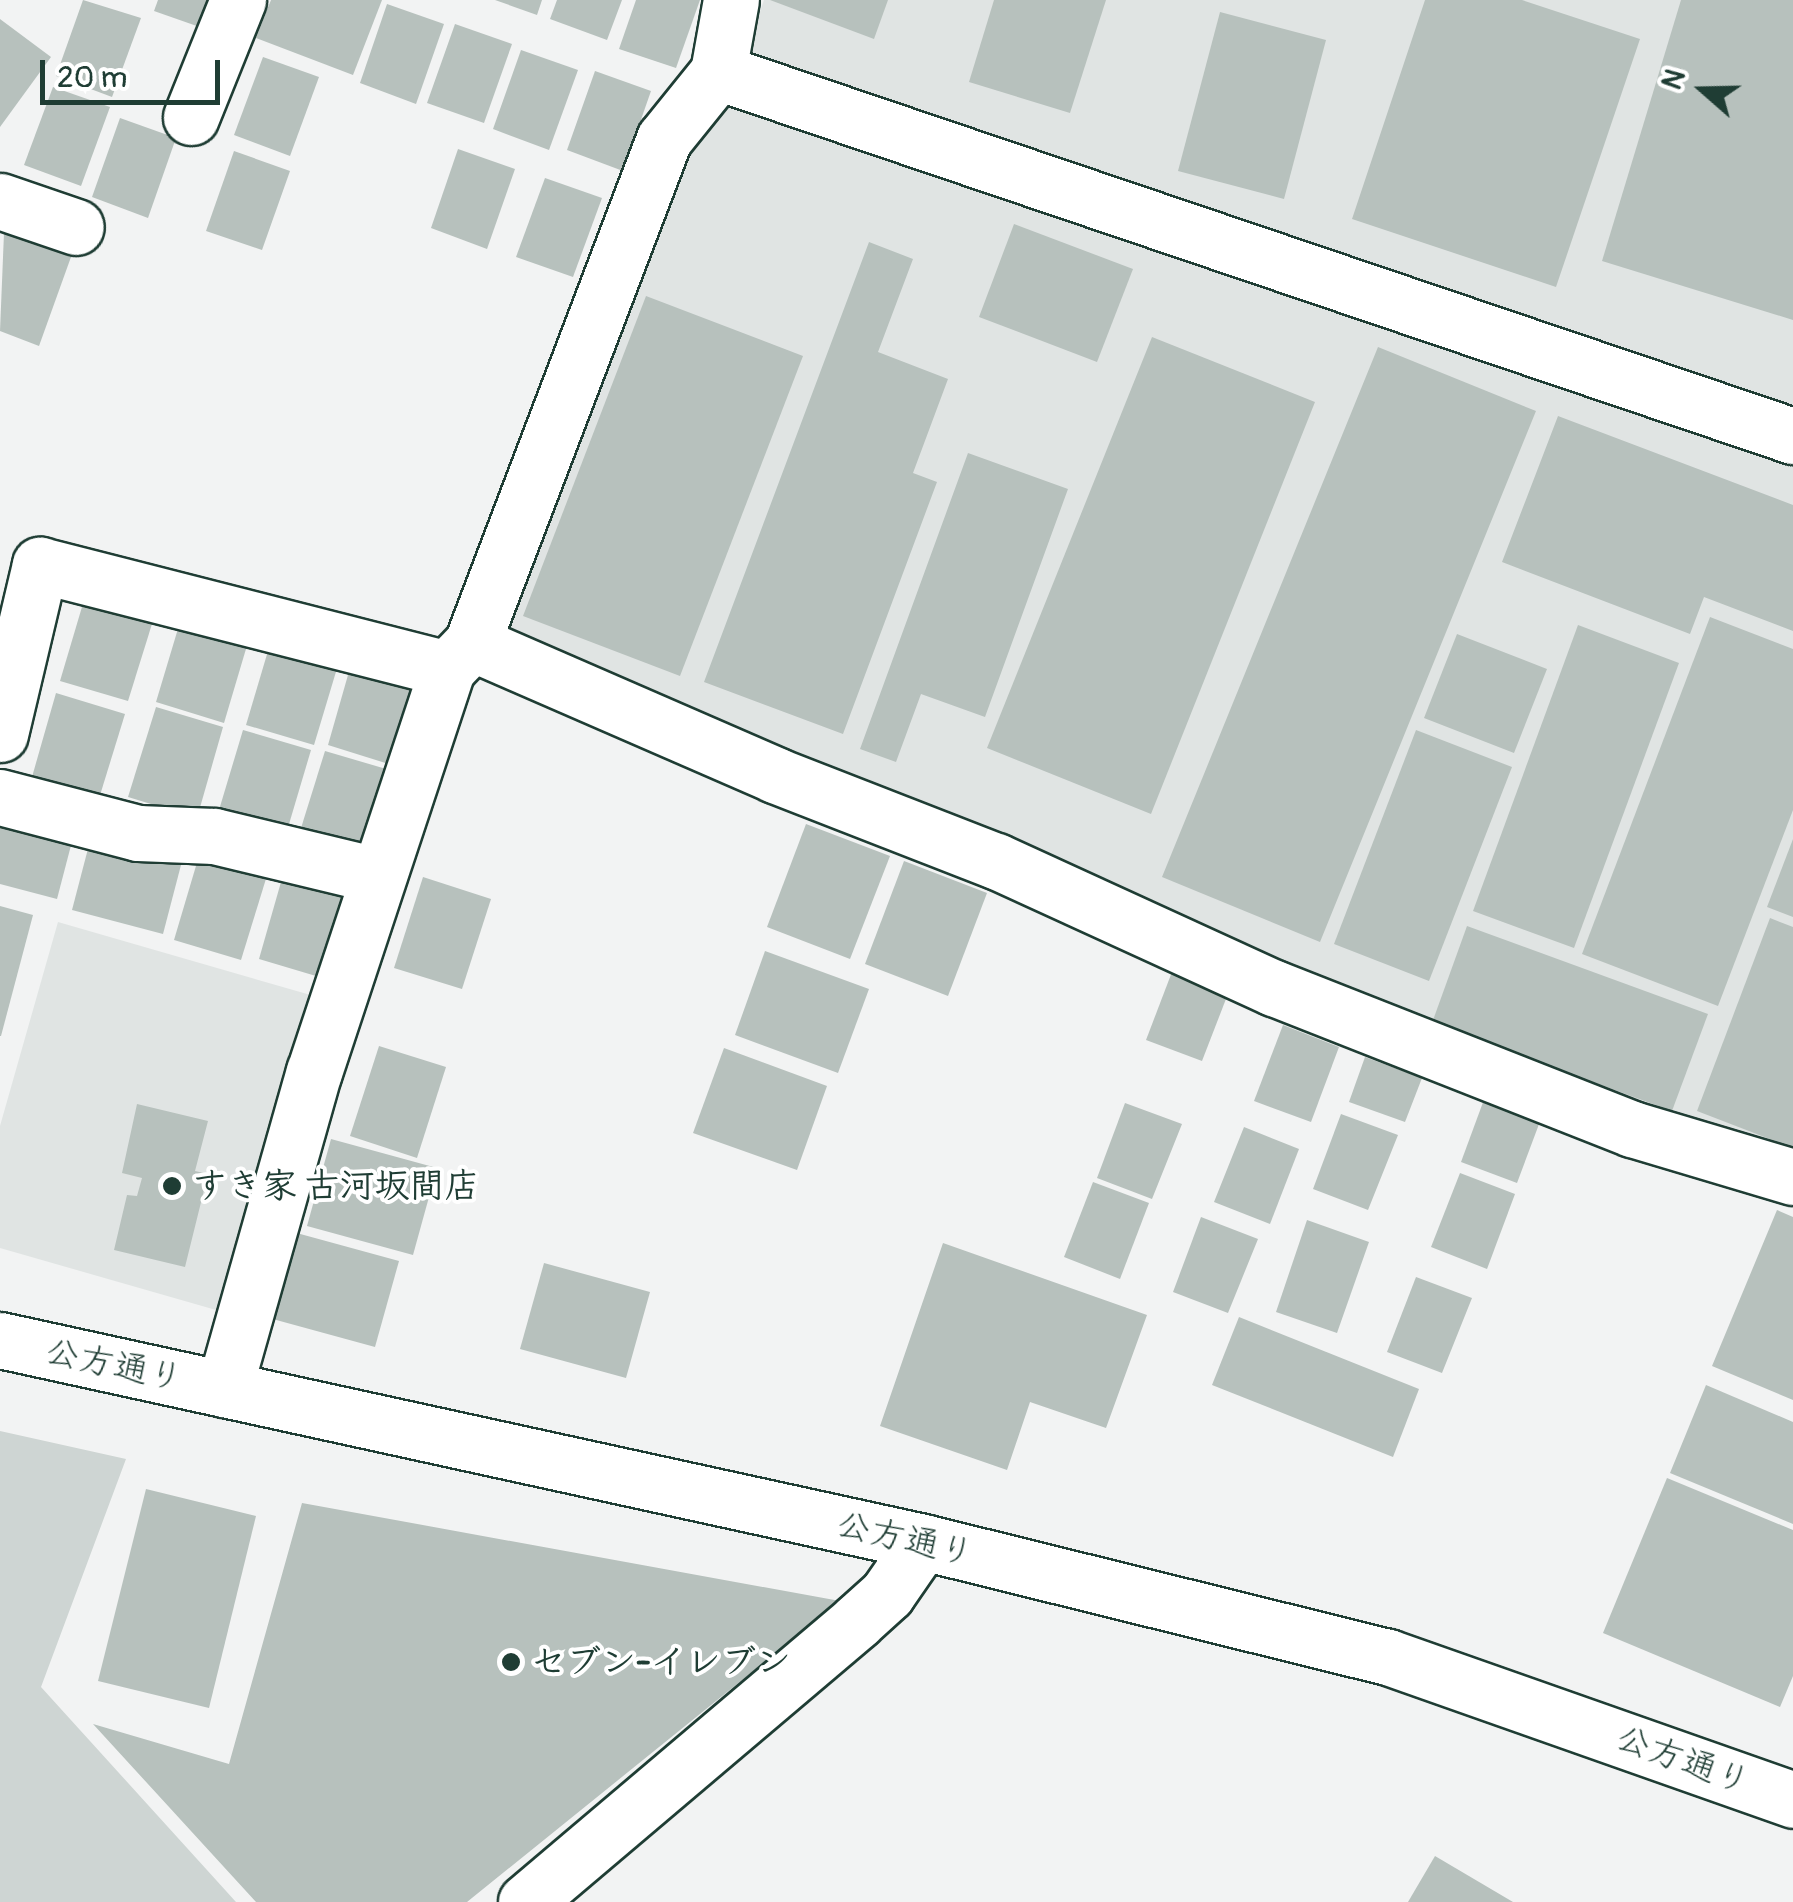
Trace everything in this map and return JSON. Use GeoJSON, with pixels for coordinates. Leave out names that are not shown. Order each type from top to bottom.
{"type":"FeatureCollection","features":[{"type":"Feature","properties":{"kind":"street"},"geometry":{"type":"LineString","coordinates":[[191,117],[238,0]]}},
{"type":"Feature","properties":{"kind":"street"},"geometry":{"type":"LineString","coordinates":[[224,1390],[376,875],[664,139],[718,72],[731,0]]}},
{"type":"Feature","properties":{"kind":"street"},"geometry":{"type":"LineString","coordinates":[[718,72],[1793,436]]}},
{"type":"Feature","properties":{"kind":"street"},"geometry":{"type":"LineString","coordinates":[[0,201],[76,226]]}},
{"type":"Feature","properties":{"kind":"street"},"geometry":{"type":"LineString","coordinates":[[0,734],[40,565],[460,656],[996,861],[1274,988],[1632,1129],[1793,1177]]}},
{"type":"Feature","properties":{"kind":"street"},"geometry":{"type":"LineString","coordinates":[[0,797],[138,833],[214,836],[376,875]]}},
{"type":"Feature","properties":{"kind":"street","name":"公方通り"},"geometry":{"type":"LineString","coordinates":[[0,1340],[923,1542],[1388,1656],[1792,1798]]}},
{"type":"Feature","properties":{"kind":"street"},"geometry":{"type":"LineString","coordinates":[[526,1902],[887,1594],[923,1542]]}},
{"type":"Feature","properties":{"kind":"shaded area"},"geometry":{"type":"Polygon","coordinates":[[[764,0],[1793,0],[1793,410],[746,52],[764,0]]]}},
{"type":"Feature","properties":{"kind":"shaded area"},"geometry":{"type":"Polygon","coordinates":[[[727,99],[1793,454],[1793,1164],[1628,1115],[494,635],[685,157],[727,99]]]}},
{"type":"Feature","properties":{"kind":"shaded area"},"geometry":{"type":"Polygon","coordinates":[[[58,922],[321,998],[230,1314],[0,1248],[0,1126],[58,922]]]}},
{"type":"Feature","properties":{"kind":"shaded area"},"geometry":{"type":"Polygon","coordinates":[[[0,1431],[126,1459],[41,1687],[236,1902],[0,1902],[0,1431]]]}},
{"type":"Feature","properties":{"kind":"building"},"geometry":{"type":"Polygon","coordinates":[[[83,0],[141,18],[112,97],[56,76],[83,0]]]}},
{"type":"Feature","properties":{"kind":"building"},"geometry":{"type":"Polygon","coordinates":[[[158,0],[222,0],[211,31],[154,11],[158,0]]]}},
{"type":"Feature","properties":{"kind":"building"},"geometry":{"type":"Polygon","coordinates":[[[271,0],[382,0],[353,75],[256,38],[271,0]]]}},
{"type":"Feature","properties":{"kind":"building"},"geometry":{"type":"Polygon","coordinates":[[[495,0],[542,0],[537,15],[495,0]]]}},
{"type":"Feature","properties":{"kind":"building"},"geometry":{"type":"Polygon","coordinates":[[[557,0],[622,0],[607,40],[550,19],[557,0]]]}},
{"type":"Feature","properties":{"kind":"building"},"geometry":{"type":"Polygon","coordinates":[[[636,0],[700,0],[676,68],[619,49],[636,0]]]}},
{"type":"Feature","properties":{"kind":"building"},"geometry":{"type":"Polygon","coordinates":[[[770,0],[888,0],[874,39],[770,0]]]}},
{"type":"Feature","properties":{"kind":"building"},"geometry":{"type":"Polygon","coordinates":[[[994,0],[1106,0],[1070,113],[969,82],[994,0]]]}},
{"type":"Feature","properties":{"kind":"building"},"geometry":{"type":"Polygon","coordinates":[[[1425,0],[1522,0],[1640,39],[1556,287],[1352,219],[1425,0]]]}},
{"type":"Feature","properties":{"kind":"building"},"geometry":{"type":"Polygon","coordinates":[[[1681,0],[1793,0],[1793,320],[1602,261],[1681,0]]]}},
{"type":"Feature","properties":{"kind":"building"},"geometry":{"type":"Polygon","coordinates":[[[387,4],[444,24],[416,104],[360,83],[387,4]]]}},
{"type":"Feature","properties":{"kind":"building"},"geometry":{"type":"Polygon","coordinates":[[[1220,12],[1326,40],[1284,199],[1178,171],[1220,12]]]}},
{"type":"Feature","properties":{"kind":"building"},"geometry":{"type":"Polygon","coordinates":[[[0,19],[51,57],[0,127],[0,19]]]}},
{"type":"Feature","properties":{"kind":"building"},"geometry":{"type":"Polygon","coordinates":[[[455,24],[512,44],[484,123],[427,103],[455,24]]]}},
{"type":"Feature","properties":{"kind":"building"},"geometry":{"type":"Polygon","coordinates":[[[521,50],[578,70],[549,150],[493,129],[521,50]]]}},
{"type":"Feature","properties":{"kind":"building"},"geometry":{"type":"Polygon","coordinates":[[[263,57],[319,77],[290,156],[234,135],[263,57]]]}},
{"type":"Feature","properties":{"kind":"building"},"geometry":{"type":"Polygon","coordinates":[[[595,71],[651,91],[623,171],[567,150],[595,71]]]}},
{"type":"Feature","properties":{"kind":"building"},"geometry":{"type":"Polygon","coordinates":[[[53,87],[110,107],[81,186],[24,165],[53,87]]]}},
{"type":"Feature","properties":{"kind":"building"},"geometry":{"type":"Polygon","coordinates":[[[120,118],[176,138],[148,218],[92,197],[120,118]]]}},
{"type":"Feature","properties":{"kind":"building"},"geometry":{"type":"Polygon","coordinates":[[[458,149],[515,169],[487,249],[431,228],[458,149]]]}},
{"type":"Feature","properties":{"kind":"building"},"geometry":{"type":"Polygon","coordinates":[[[234,151],[290,171],[262,250],[206,231],[234,151]]]}},
{"type":"Feature","properties":{"kind":"building"},"geometry":{"type":"Polygon","coordinates":[[[545,178],[602,198],[573,277],[516,257],[545,178]]]}},
{"type":"Feature","properties":{"kind":"building"},"geometry":{"type":"Polygon","coordinates":[[[1014,224],[1133,269],[1097,362],[979,317],[1014,224]]]}},
{"type":"Feature","properties":{"kind":"building"},"geometry":{"type":"Polygon","coordinates":[[[4,233],[71,257],[39,346],[0,331],[4,233]]]}},
{"type":"Feature","properties":{"kind":"building"},"geometry":{"type":"Polygon","coordinates":[[[869,242],[913,259],[878,352],[948,379],[913,473],[937,482],[843,734],[704,682],[869,242]]]}},
{"type":"Feature","properties":{"kind":"building"},"geometry":{"type":"Polygon","coordinates":[[[646,296],[803,356],[680,676],[523,616],[646,296]]]}},
{"type":"Feature","properties":{"kind":"building"},"geometry":{"type":"Polygon","coordinates":[[[1152,337],[1315,402],[1151,814],[987,748],[1152,337]]]}},
{"type":"Feature","properties":{"kind":"building"},"geometry":{"type":"Polygon","coordinates":[[[1378,347],[1536,411],[1320,942],[1162,877],[1378,347]]]}},
{"type":"Feature","properties":{"kind":"building"},"geometry":{"type":"Polygon","coordinates":[[[1558,416],[1793,505],[1793,631],[1704,597],[1690,634],[1502,562],[1558,416]]]}},
{"type":"Feature","properties":{"kind":"building"},"geometry":{"type":"Polygon","coordinates":[[[968,453],[1068,489],[985,717],[921,694],[896,762],[860,749],[968,453]]]}},
{"type":"Feature","properties":{"kind":"building"},"geometry":{"type":"Polygon","coordinates":[[[87,590],[156,611],[128,701],[60,681],[87,590]]]}},
{"type":"Feature","properties":{"kind":"building"},"geometry":{"type":"Polygon","coordinates":[[[183,612],[251,632],[224,723],[156,702],[183,612]]]}},
{"type":"Feature","properties":{"kind":"building"},"geometry":{"type":"Polygon","coordinates":[[[1710,617],[1793,649],[1793,810],[1718,1006],[1582,954],[1710,617]]]}},
{"type":"Feature","properties":{"kind":"building"},"geometry":{"type":"Polygon","coordinates":[[[1578,625],[1679,663],[1574,948],[1473,911],[1578,625]]]}},
{"type":"Feature","properties":{"kind":"building"},"geometry":{"type":"Polygon","coordinates":[[[273,634],[341,655],[314,745],[246,725],[273,634]]]}},
{"type":"Feature","properties":{"kind":"building"},"geometry":{"type":"Polygon","coordinates":[[[1457,634],[1547,669],[1514,753],[1424,718],[1457,634]]]}},
{"type":"Feature","properties":{"kind":"building"},"geometry":{"type":"Polygon","coordinates":[[[354,654],[423,675],[395,766],[328,745],[354,654]]]}},
{"type":"Feature","properties":{"kind":"building"},"geometry":{"type":"Polygon","coordinates":[[[56,693],[125,714],[97,805],[30,784],[56,693]]]}},
{"type":"Feature","properties":{"kind":"building"},"geometry":{"type":"Polygon","coordinates":[[[156,707],[223,727],[197,818],[128,797],[156,707]]]}},
{"type":"Feature","properties":{"kind":"building"},"geometry":{"type":"Polygon","coordinates":[[[243,730],[311,750],[284,841],[216,820],[243,730]]]}},
{"type":"Feature","properties":{"kind":"building"},"geometry":{"type":"Polygon","coordinates":[[[1416,730],[1512,767],[1429,981],[1334,944],[1416,730]]]}},
{"type":"Feature","properties":{"kind":"building"},"geometry":{"type":"Polygon","coordinates":[[[325,751],[393,771],[365,862],[297,841],[325,751]]]}},
{"type":"Feature","properties":{"kind":"building"},"geometry":{"type":"Polygon","coordinates":[[[0,810],[75,830],[57,899],[0,884],[0,810]]]}},
{"type":"Feature","properties":{"kind":"building"},"geometry":{"type":"Polygon","coordinates":[[[806,824],[890,856],[850,959],[767,927],[806,824]]]}},
{"type":"Feature","properties":{"kind":"building"},"geometry":{"type":"Polygon","coordinates":[[[1793,839],[1793,917],[1767,907],[1793,839]]]}},
{"type":"Feature","properties":{"kind":"building"},"geometry":{"type":"Polygon","coordinates":[[[90,841],[181,865],[163,934],[72,910],[90,841]]]}},
{"type":"Feature","properties":{"kind":"building"},"geometry":{"type":"Polygon","coordinates":[[[201,849],[269,869],[241,960],[174,940],[201,849]]]}},
{"type":"Feature","properties":{"kind":"building"},"geometry":{"type":"Polygon","coordinates":[[[904,861],[987,893],[948,996],[865,964],[904,861]]]}},
{"type":"Feature","properties":{"kind":"building"},"geometry":{"type":"Polygon","coordinates":[[[285,868],[354,889],[326,979],[259,959],[285,868]]]}},
{"type":"Feature","properties":{"kind":"building"},"geometry":{"type":"Polygon","coordinates":[[[423,877],[491,899],[462,989],[394,968],[423,877]]]}},
{"type":"Feature","properties":{"kind":"building"},"geometry":{"type":"Polygon","coordinates":[[[0,906],[33,915],[1,1036],[0,1036],[0,906]]]}},
{"type":"Feature","properties":{"kind":"building"},"geometry":{"type":"Polygon","coordinates":[[[1770,918],[1793,927],[1793,1148],[1697,1111],[1770,918]]]}},
{"type":"Feature","properties":{"kind":"building"},"geometry":{"type":"Polygon","coordinates":[[[1467,926],[1708,1014],[1672,1111],[1432,1023],[1467,926]]]}},
{"type":"Feature","properties":{"kind":"building"},"geometry":{"type":"Polygon","coordinates":[[[765,951],[869,989],[838,1073],[735,1035],[765,951]]]}},
{"type":"Feature","properties":{"kind":"building"},"geometry":{"type":"Polygon","coordinates":[[[1175,964],[1231,986],[1202,1061],[1146,1040],[1175,964]]]}},
{"type":"Feature","properties":{"kind":"building"},"geometry":{"type":"Polygon","coordinates":[[[1283,1025],[1339,1047],[1311,1122],[1254,1101],[1283,1025]]]}},
{"type":"Feature","properties":{"kind":"building"},"geometry":{"type":"Polygon","coordinates":[[[379,1046],[446,1067],[417,1158],[350,1136],[379,1046]]]}},
{"type":"Feature","properties":{"kind":"building"},"geometry":{"type":"Polygon","coordinates":[[[724,1048],[827,1086],[797,1170],[693,1133],[724,1048]]]}},
{"type":"Feature","properties":{"kind":"building"},"geometry":{"type":"Polygon","coordinates":[[[1365,1057],[1422,1078],[1405,1122],[1349,1102],[1365,1057]]]}},
{"type":"Feature","properties":{"kind":"building"},"geometry":{"type":"Polygon","coordinates":[[[1489,1086],[1545,1108],[1517,1183],[1461,1162],[1489,1086]]]}},
{"type":"Feature","properties":{"kind":"building"},"geometry":{"type":"Polygon","coordinates":[[[1125,1103],[1182,1124],[1152,1199],[1097,1178],[1125,1103]]]}},
{"type":"Feature","properties":{"kind":"building","name":"すき家 古河坂間店"},"geometry":{"type":"Polygon","coordinates":[[[137,1104],[208,1121],[195,1171],[208,1174],[185,1267],[114,1250],[127,1195],[137,1196],[142,1178],[122,1173],[137,1104]]]}},
{"type":"Feature","properties":{"kind":"building"},"geometry":{"type":"Polygon","coordinates":[[[1341,1114],[1398,1135],[1368,1210],[1313,1189],[1341,1114]]]}},
{"type":"Feature","properties":{"kind":"building"},"geometry":{"type":"Polygon","coordinates":[[[1244,1127],[1299,1149],[1270,1224],[1214,1202],[1244,1127]]]}},
{"type":"Feature","properties":{"kind":"building"},"geometry":{"type":"Polygon","coordinates":[[[331,1139],[437,1168],[413,1255],[307,1226],[331,1139]]]}},
{"type":"Feature","properties":{"kind":"building"},"geometry":{"type":"Polygon","coordinates":[[[1460,1173],[1515,1194],[1487,1269],[1431,1247],[1460,1173]]]}},
{"type":"Feature","properties":{"kind":"building"},"geometry":{"type":"Polygon","coordinates":[[[1093,1182],[1149,1203],[1120,1279],[1064,1257],[1093,1182]]]}},
{"type":"Feature","properties":{"kind":"building"},"geometry":{"type":"Polygon","coordinates":[[[1777,1210],[1793,1217],[1793,1400],[1712,1366],[1777,1210]]]}},
{"type":"Feature","properties":{"kind":"building"},"geometry":{"type":"Polygon","coordinates":[[[1201,1217],[1258,1239],[1228,1313],[1173,1292],[1201,1217]]]}},
{"type":"Feature","properties":{"kind":"building"},"geometry":{"type":"Polygon","coordinates":[[[1307,1220],[1369,1242],[1337,1333],[1276,1312],[1307,1220]]]}},
{"type":"Feature","properties":{"kind":"building"},"geometry":{"type":"Polygon","coordinates":[[[293,1232],[399,1261],[375,1347],[269,1318],[293,1232]]]}},
{"type":"Feature","properties":{"kind":"building"},"geometry":{"type":"Polygon","coordinates":[[[943,1243],[1147,1315],[1106,1428],[1030,1402],[1007,1470],[880,1426],[943,1243]]]}},
{"type":"Feature","properties":{"kind":"building"},"geometry":{"type":"Polygon","coordinates":[[[544,1263],[650,1292],[626,1378],[520,1349],[544,1263]]]}},
{"type":"Feature","properties":{"kind":"building"},"geometry":{"type":"Polygon","coordinates":[[[1416,1277],[1472,1298],[1442,1373],[1387,1352],[1416,1277]]]}},
{"type":"Feature","properties":{"kind":"building"},"geometry":{"type":"Polygon","coordinates":[[[1239,1317],[1419,1389],[1393,1457],[1212,1385],[1239,1317]]]}},
{"type":"Feature","properties":{"kind":"building"},"geometry":{"type":"Polygon","coordinates":[[[1706,1385],[1793,1422],[1793,1524],[1670,1473],[1706,1385]]]}},
{"type":"Feature","properties":{"kind":"building"},"geometry":{"type":"Polygon","coordinates":[[[1667,1478],[1793,1530],[1793,1676],[1780,1707],[1603,1633],[1667,1478]]]}},
{"type":"Feature","properties":{"kind":"building"},"geometry":{"type":"Polygon","coordinates":[[[146,1489],[256,1516],[209,1708],[98,1681],[146,1489]]]}},
{"type":"Feature","properties":{"kind":"building","name":"セブン-イレブン"},"geometry":{"type":"Polygon","coordinates":[[[302,1503],[840,1601],[467,1902],[256,1902],[93,1724],[229,1764],[302,1503]]]}},
{"type":"Feature","properties":{"kind":"building"},"geometry":{"type":"Polygon","coordinates":[[[1435,1856],[1513,1902],[1408,1902],[1435,1856]]]}},
{"type":"Feature","properties":{"kind":"place","name":"すき家 古河坂間店"},"geometry":{"type":"Point","coordinates":[172,1186]}},
{"type":"Feature","properties":{"kind":"place","name":"セブン-イレブン"},"geometry":{"type":"Point","coordinates":[511,1662]}}]}
